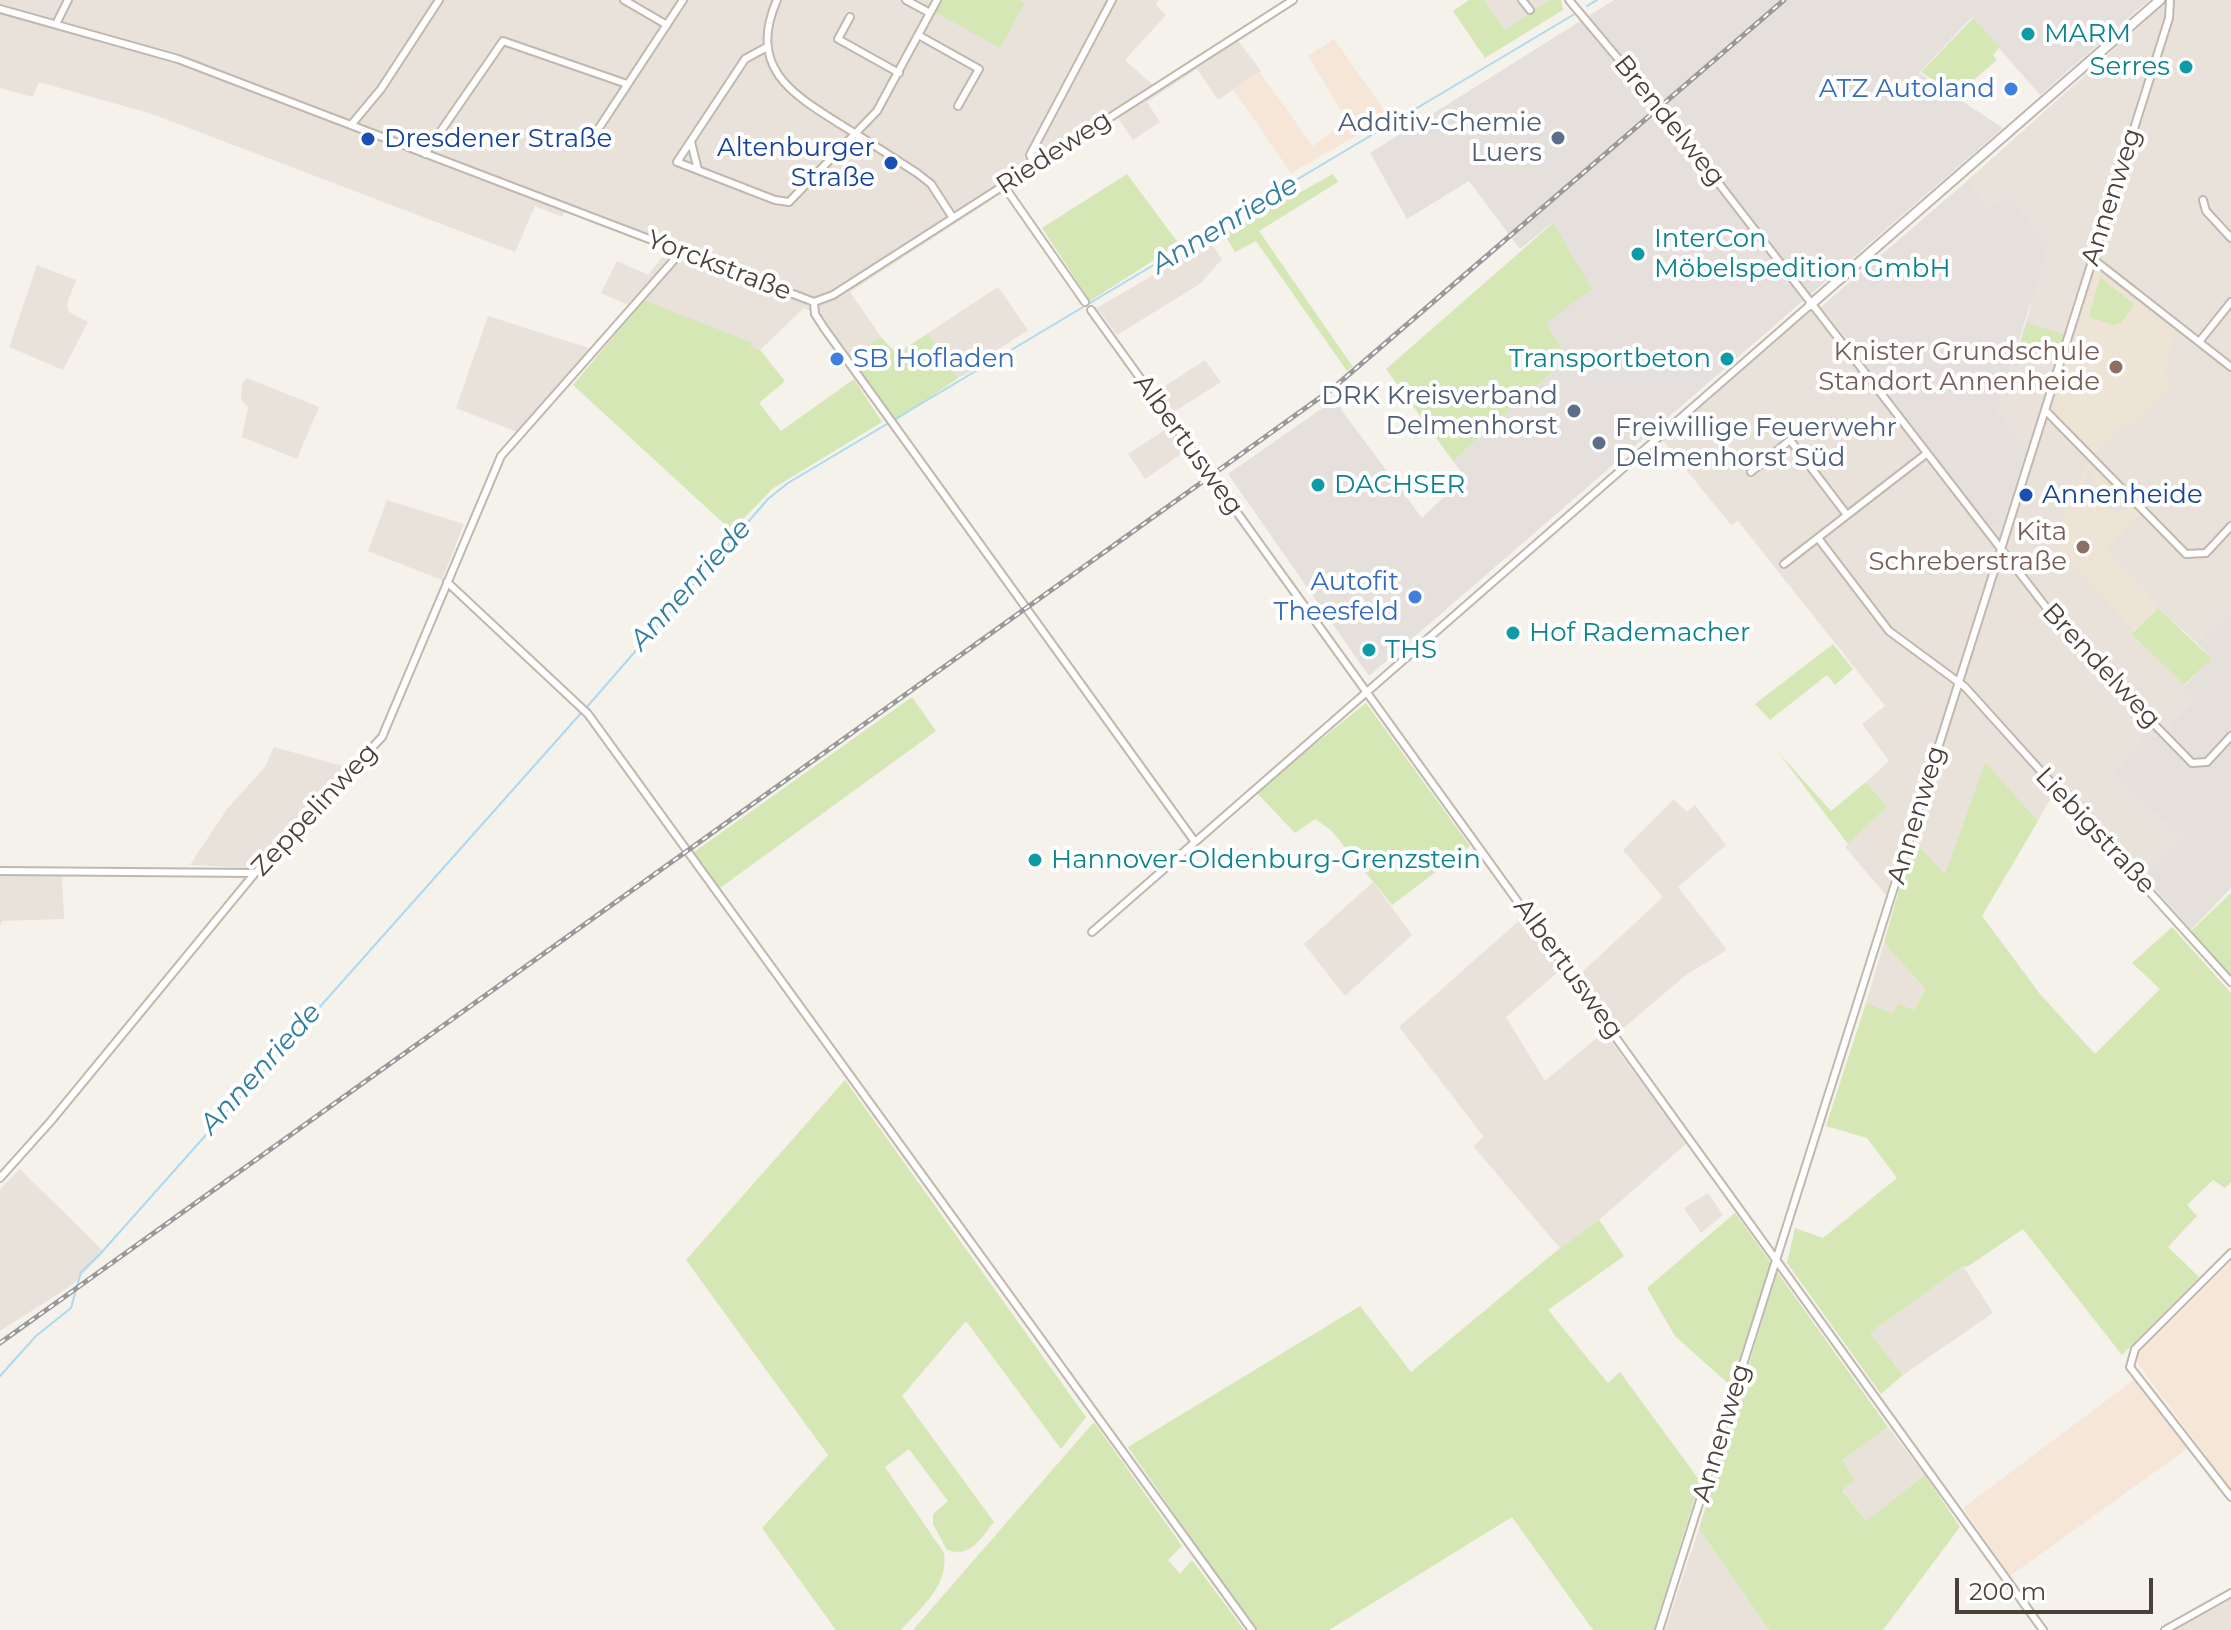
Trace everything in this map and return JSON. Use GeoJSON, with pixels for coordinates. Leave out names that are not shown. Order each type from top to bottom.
{"type":"FeatureCollection","features":[{"type":"Feature","properties":{"kind":"street"},"geometry":{"type":"LineString","coordinates":[[56,24],[68,0]]}},
{"type":"Feature","properties":{"kind":"street"},"geometry":{"type":"LineString","coordinates":[[351,125],[381,89],[439,0]]}},
{"type":"Feature","properties":{"kind":"street"},"geometry":{"type":"LineString","coordinates":[[624,0],[667,25]]}},
{"type":"Feature","properties":{"kind":"street"},"geometry":{"type":"LineString","coordinates":[[597,136],[627,84],[683,0]]}},
{"type":"Feature","properties":{"kind":"street"},"geometry":{"type":"LineString","coordinates":[[777,0],[768,23],[767,47],[783,85],[931,184],[953,218]]}},
{"type":"Feature","properties":{"kind":"street"},"geometry":{"type":"LineString","coordinates":[[906,0],[930,13]]}},
{"type":"Feature","properties":{"kind":"street"},"geometry":{"type":"LineString","coordinates":[[767,47],[745,59],[677,162],[775,200],[789,202],[877,111],[937,0]]}},
{"type":"Feature","properties":{"kind":"street"},"geometry":{"type":"LineString","coordinates":[[1034,166],[1030,155],[1112,0]]}},
{"type":"Feature","properties":{"kind":"street","name":"Riedeweg"},"geometry":{"type":"LineString","coordinates":[[814,302],[821,302],[1293,0]]}},
{"type":"Feature","properties":{"kind":"street"},"geometry":{"type":"LineString","coordinates":[[1522,0],[1530,10]]}},
{"type":"Feature","properties":{"kind":"street","name":"Brendelweg"},"geometry":{"type":"LineString","coordinates":[[1569,0],[1673,124],[2069,637],[2192,763],[2207,762],[2231,736]]}},
{"type":"Feature","properties":{"kind":"street"},"geometry":{"type":"LineString","coordinates":[[1092,932],[2160,0]]}},
{"type":"Feature","properties":{"kind":"street","name":"Annenweg"},"geometry":{"type":"LineString","coordinates":[[1659,1630],[2169,18],[2170,0]]}},
{"type":"Feature","properties":{"kind":"street","name":"Yorckstraße"},"geometry":{"type":"LineString","coordinates":[[0,9],[168,55],[814,302],[815,314],[890,423],[1195,842]]}},
{"type":"Feature","properties":{"kind":"street"},"geometry":{"type":"LineString","coordinates":[[850,17],[838,39],[899,73]]}},
{"type":"Feature","properties":{"kind":"street"},"geometry":{"type":"LineString","coordinates":[[920,36],[979,69],[958,106]]}},
{"type":"Feature","properties":{"kind":"street"},"geometry":{"type":"LineString","coordinates":[[425,154],[503,41],[627,84]]}},
{"type":"Feature","properties":{"kind":"street"},"geometry":{"type":"LineString","coordinates":[[691,142],[698,170]]}},
{"type":"Feature","properties":{"kind":"street"},"geometry":{"type":"LineString","coordinates":[[1004,186],[1085,302]]}},
{"type":"Feature","properties":{"kind":"street"},"geometry":{"type":"LineString","coordinates":[[2203,200],[2206,211],[2231,238]]}},
{"type":"Feature","properties":{"kind":"street","name":"Zeppelinweg"},"geometry":{"type":"LineString","coordinates":[[0,1178],[51,1121],[255,873],[382,737],[501,456],[681,252]]}},
{"type":"Feature","properties":{"kind":"street"},"geometry":{"type":"LineString","coordinates":[[2093,259],[2231,367]]}},
{"type":"Feature","properties":{"kind":"street"},"geometry":{"type":"LineString","coordinates":[[2199,342],[2231,302]]}},
{"type":"Feature","properties":{"kind":"street","name":"Albertusweg"},"geometry":{"type":"LineString","coordinates":[[1091,310],[2043,1630]]}},
{"type":"Feature","properties":{"kind":"street"},"geometry":{"type":"LineString","coordinates":[[2045,410],[2186,554],[2206,553],[2231,526]]}},
{"type":"Feature","properties":{"kind":"street"},"geometry":{"type":"LineString","coordinates":[[1751,472],[1790,440],[1847,515]]}},
{"type":"Feature","properties":{"kind":"street"},"geometry":{"type":"LineString","coordinates":[[1784,564],[1926,454]]}},
{"type":"Feature","properties":{"kind":"street","name":"Liebigstraße"},"geometry":{"type":"LineString","coordinates":[[1818,538],[1889,631],[1959,681],[2231,982]]}},
{"type":"Feature","properties":{"kind":"street"},"geometry":{"type":"LineString","coordinates":[[447,582],[588,714],[1252,1630]]}},
{"type":"Feature","properties":{"kind":"street"},"geometry":{"type":"LineString","coordinates":[[0,871],[255,873]]}},
{"type":"Feature","properties":{"kind":"street"},"geometry":{"type":"LineString","coordinates":[[2231,1253],[2135,1349],[2130,1367],[2231,1497]]}},
{"type":"Feature","properties":{"kind":"street"},"geometry":{"type":"LineString","coordinates":[[2165,1630],[2231,1593]]}},
{"type":"Feature","properties":{"kind":"shaded area"},"geometry":{"type":"Polygon","coordinates":[[[0,0],[932,0],[928,8],[1024,3],[1019,0],[1159,0],[1156,5],[1166,15],[1125,60],[1153,85],[1234,35],[1261,71],[1218,100],[1197,69],[1147,102],[1160,122],[1133,140],[1118,118],[850,292],[881,337],[842,362],[811,311],[804,308],[760,350],[644,300],[637,309],[601,293],[617,261],[648,275],[667,251],[565,211],[562,217],[535,206],[515,252],[152,114],[39,82],[33,97],[0,88],[0,0]]]}},
{"type":"Feature","properties":{"kind":"shaded area"},"geometry":{"type":"Polygon","coordinates":[[[1484,0],[1550,0],[1505,31],[1484,0]]]}},
{"type":"Feature","properties":{"kind":"shaded area"},"geometry":{"type":"Polygon","coordinates":[[[1614,0],[2149,0],[2040,95],[1972,17],[1919,73],[2003,128],[1369,676],[1228,474],[1334,400],[1422,518],[1465,477],[1453,461],[1568,358],[1546,323],[1552,223],[1520,249],[1469,181],[1407,219],[1370,153],[1614,0]]]}},
{"type":"Feature","properties":{"kind":"shaded area"},"geometry":{"type":"Polygon","coordinates":[[[2169,0],[2231,0],[2231,610],[2197,643],[2158,608],[2132,576],[2105,551],[2055,543],[2134,630],[2131,634],[2184,685],[2181,689],[2193,702],[2156,737],[2151,731],[2184,837],[2144,876],[2058,785],[2038,821],[1985,763],[1945,874],[1906,834],[1886,895],[1845,847],[1887,807],[1866,782],[1889,761],[1862,724],[1885,706],[1738,521],[1731,525],[1662,440],[1810,311],[1822,306],[1988,525],[1997,413],[2031,306],[2005,196],[1990,208],[1967,181],[2169,0]]]}},
{"type":"Feature","properties":{"kind":"shaded area"},"geometry":{"type":"Polygon","coordinates":[[[1334,39],[1389,117],[1291,173],[1233,89],[1259,72],[1313,146],[1347,120],[1308,56],[1334,39]]]}},
{"type":"Feature","properties":{"kind":"shaded area"},"geometry":{"type":"Polygon","coordinates":[[[1967,181],[1990,208],[2006,195],[2048,245],[1997,413],[2027,449],[2001,524],[1988,526],[1822,306],[1967,181]]]}},
{"type":"Feature","properties":{"kind":"shaded area"},"geometry":{"type":"Polygon","coordinates":[[[1210,242],[1222,259],[1200,284],[1117,335],[1097,308],[1210,242]]]}},
{"type":"Feature","properties":{"kind":"shaded area"},"geometry":{"type":"Polygon","coordinates":[[[37,265],[76,280],[67,304],[69,312],[88,322],[63,370],[9,347],[37,265]]]}},
{"type":"Feature","properties":{"kind":"shaded area","name":"Knister Grundschule Standort Annenheide"},"geometry":{"type":"Polygon","coordinates":[[[2095,270],[2175,330],[2164,375],[2174,383],[2131,426],[2126,422],[2093,454],[2056,414],[2054,406],[2095,270]]]}},
{"type":"Feature","properties":{"kind":"shaded area"},"geometry":{"type":"Polygon","coordinates":[[[998,287],[1028,330],[999,349],[1004,356],[958,378],[928,333],[998,287]]]}},
{"type":"Feature","properties":{"kind":"shaded area"},"geometry":{"type":"Polygon","coordinates":[[[488,316],[592,349],[517,432],[456,408],[488,316]]]}},
{"type":"Feature","properties":{"kind":"shaded area"},"geometry":{"type":"Polygon","coordinates":[[[1205,360],[1221,382],[1172,413],[1156,392],[1205,360]]]}},
{"type":"Feature","properties":{"kind":"shaded area"},"geometry":{"type":"Polygon","coordinates":[[[247,378],[319,407],[297,459],[242,437],[248,407],[241,400],[242,384],[247,378]]]}},
{"type":"Feature","properties":{"kind":"shaded area"},"geometry":{"type":"Polygon","coordinates":[[[1169,427],[1187,450],[1145,479],[1128,454],[1169,427]]]}},
{"type":"Feature","properties":{"kind":"shaded area","name":"Kita Schreberstraße"},"geometry":{"type":"Polygon","coordinates":[[[2088,462],[2140,514],[2105,551],[2132,576],[2158,608],[2134,630],[2054,543],[2088,462]]]}},
{"type":"Feature","properties":{"kind":"shaded area"},"geometry":{"type":"Polygon","coordinates":[[[2089,473],[2093,475],[2090,483],[2116,495],[2115,499],[2128,506],[2125,511],[2121,508],[2119,513],[2080,495],[2089,473]]]}},
{"type":"Feature","properties":{"kind":"shaded area"},"geometry":{"type":"Polygon","coordinates":[[[387,500],[464,524],[442,580],[368,551],[387,500]]]}},
{"type":"Feature","properties":{"kind":"shaded area"},"geometry":{"type":"Polygon","coordinates":[[[2231,610],[2231,888],[2191,930],[2144,876],[2184,837],[2114,775],[2150,730],[2156,737],[2193,702],[2181,689],[2212,659],[2197,643],[2231,610]]]}},
{"type":"Feature","properties":{"kind":"shaded area"},"geometry":{"type":"Polygon","coordinates":[[[274,747],[346,767],[250,868],[190,865],[227,809],[265,767],[274,747]]]}},
{"type":"Feature","properties":{"kind":"shaded area"},"geometry":{"type":"Polygon","coordinates":[[[1674,799],[1687,812],[1695,805],[1726,845],[1678,887],[1727,950],[1686,975],[1620,1031],[1579,975],[1663,897],[1623,850],[1674,799]]]}},
{"type":"Feature","properties":{"kind":"shaded area"},"geometry":{"type":"Polygon","coordinates":[[[57,872],[62,876],[64,919],[2,921],[0,926],[0,873],[57,872]]]}},
{"type":"Feature","properties":{"kind":"shaded area"},"geometry":{"type":"Polygon","coordinates":[[[1373,882],[1412,935],[1345,996],[1304,944],[1373,882]]]}},
{"type":"Feature","properties":{"kind":"shaded area"},"geometry":{"type":"Polygon","coordinates":[[[1522,918],[1559,971],[1506,1017],[1545,1081],[1604,1032],[1687,1143],[1599,1220],[1560,1248],[1473,1146],[1484,1137],[1399,1027],[1522,918]]]}},
{"type":"Feature","properties":{"kind":"shaded area"},"geometry":{"type":"Polygon","coordinates":[[[1884,943],[1925,989],[1914,1010],[1893,1013],[1866,1003],[1884,943]]]}},
{"type":"Feature","properties":{"kind":"shaded area"},"geometry":{"type":"Polygon","coordinates":[[[20,1169],[104,1252],[72,1285],[0,1331],[0,1189],[20,1169]]]}},
{"type":"Feature","properties":{"kind":"shaded area"},"geometry":{"type":"Polygon","coordinates":[[[1708,1193],[1723,1215],[1701,1233],[1684,1208],[1708,1193]]]}},
{"type":"Feature","properties":{"kind":"shaded area"},"geometry":{"type":"Polygon","coordinates":[[[2231,1261],[2231,1490],[2138,1364],[2137,1355],[2231,1261]]]}},
{"type":"Feature","properties":{"kind":"shaded area"},"geometry":{"type":"Polygon","coordinates":[[[1963,1266],[1993,1313],[1903,1375],[1870,1333],[1963,1266]]]}},
{"type":"Feature","properties":{"kind":"shaded area"},"geometry":{"type":"Polygon","coordinates":[[[2135,1379],[2188,1448],[2010,1576],[1963,1508],[2135,1379]]]}},
{"type":"Feature","properties":{"kind":"shaded area"},"geometry":{"type":"Polygon","coordinates":[[[1888,1427],[1925,1475],[1866,1521],[1842,1489],[1841,1460],[1888,1427]]]}},
{"type":"Feature","properties":{"kind":"shaded area"},"geometry":{"type":"Polygon","coordinates":[[[1699,1529],[1769,1630],[1665,1630],[1699,1529]]]}},
{"type":"Feature","properties":{"kind":"shaded area"},"geometry":{"type":"Polygon","coordinates":[[[2231,1599],[2231,1630],[2174,1630],[2231,1599]]]}},
{"type":"Feature","properties":{"kind":"green space"},"geometry":{"type":"Polygon","coordinates":[[[932,0],[1019,0],[1025,3],[1000,48],[927,8],[932,0]]]}},
{"type":"Feature","properties":{"kind":"green space"},"geometry":{"type":"Polygon","coordinates":[[[1469,0],[1484,0],[1505,30],[1550,0],[1561,0],[1563,10],[1485,58],[1453,11],[1469,0]]]}},
{"type":"Feature","properties":{"kind":"green space"},"geometry":{"type":"Polygon","coordinates":[[[1973,18],[2000,47],[1993,55],[1997,60],[1956,95],[1921,72],[1973,18]]]}},
{"type":"Feature","properties":{"kind":"green space"},"geometry":{"type":"Polygon","coordinates":[[[1127,174],[1179,244],[1090,301],[1042,228],[1127,174]]]}},
{"type":"Feature","properties":{"kind":"green space"},"geometry":{"type":"Polygon","coordinates":[[[1333,174],[1338,182],[1259,231],[1353,367],[1347,371],[1256,241],[1235,252],[1224,234],[1333,174]]]}},
{"type":"Feature","properties":{"kind":"green space"},"geometry":{"type":"Polygon","coordinates":[[[1553,223],[1592,289],[1546,323],[1568,358],[1453,461],[1386,369],[1553,223]]]}},
{"type":"Feature","properties":{"kind":"green space"},"geometry":{"type":"Polygon","coordinates":[[[2100,277],[2134,304],[2121,323],[2113,325],[2089,317],[2100,277]]]}},
{"type":"Feature","properties":{"kind":"green space"},"geometry":{"type":"Polygon","coordinates":[[[644,300],[753,343],[750,346],[760,350],[785,381],[759,403],[781,431],[854,379],[882,422],[772,489],[732,531],[573,385],[644,300]]]}},
{"type":"Feature","properties":{"kind":"green space"},"geometry":{"type":"Polygon","coordinates":[[[2027,323],[2064,334],[2055,361],[2018,350],[2027,323]]]}},
{"type":"Feature","properties":{"kind":"green space"},"geometry":{"type":"Polygon","coordinates":[[[928,333],[958,378],[897,420],[847,359],[881,337],[897,354],[928,333]]]}},
{"type":"Feature","properties":{"kind":"green space"},"geometry":{"type":"Polygon","coordinates":[[[2158,608],[2212,659],[2184,685],[2131,634],[2158,608]]]}},
{"type":"Feature","properties":{"kind":"green space"},"geometry":{"type":"Polygon","coordinates":[[[1833,644],[1853,669],[1835,685],[1827,675],[1770,720],[1755,704],[1833,644]]]}},
{"type":"Feature","properties":{"kind":"green space"},"geometry":{"type":"Polygon","coordinates":[[[912,697],[936,731],[720,888],[694,852],[912,697]]]}},
{"type":"Feature","properties":{"kind":"green space"},"geometry":{"type":"Polygon","coordinates":[[[1366,703],[1470,846],[1392,905],[1331,830],[1315,819],[1295,833],[1256,792],[1366,703]]]}},
{"type":"Feature","properties":{"kind":"green space"},"geometry":{"type":"Polygon","coordinates":[[[1778,752],[1831,811],[1866,782],[1887,807],[1848,844],[1778,752]]]}},
{"type":"Feature","properties":{"kind":"green space"},"geometry":{"type":"Polygon","coordinates":[[[1985,762],[2038,821],[1982,916],[2040,994],[2095,1054],[2160,989],[2132,963],[2172,927],[2231,993],[2231,1182],[2225,1188],[2213,1180],[2187,1205],[2197,1216],[2168,1247],[2199,1277],[2122,1355],[2023,1229],[1967,1267],[1963,1266],[1870,1333],[1903,1375],[1881,1394],[1787,1263],[1795,1228],[1823,1238],[1897,1178],[1867,1138],[1826,1126],[1866,1003],[1893,1013],[1898,1004],[1914,1010],[1925,989],[1884,943],[1913,840],[1945,874],[1985,762]]]}},
{"type":"Feature","properties":{"kind":"green space"},"geometry":{"type":"Polygon","coordinates":[[[2231,893],[2231,974],[2229,976],[2191,931],[2231,893]]]}},
{"type":"Feature","properties":{"kind":"green space"},"geometry":{"type":"Polygon","coordinates":[[[845,1080],[1086,1417],[1061,1449],[966,1321],[902,1396],[994,1522],[969,1549],[947,1550],[933,1524],[933,1514],[948,1501],[909,1449],[885,1467],[944,1553],[938,1586],[901,1630],[836,1630],[762,1528],[828,1455],[686,1260],[845,1080]]]}},
{"type":"Feature","properties":{"kind":"green space"},"geometry":{"type":"Polygon","coordinates":[[[1735,1213],[1771,1263],[1731,1386],[1675,1336],[1647,1288],[1735,1213]]]}},
{"type":"Feature","properties":{"kind":"green space"},"geometry":{"type":"Polygon","coordinates":[[[1599,1220],[1624,1256],[1548,1310],[1608,1383],[1620,1372],[1700,1481],[1654,1630],[1593,1630],[1512,1517],[1329,1630],[1255,1630],[1128,1447],[1360,1306],[1411,1372],[1560,1248],[1599,1220]]]}},
{"type":"Feature","properties":{"kind":"green space"},"geometry":{"type":"Polygon","coordinates":[[[1777,1272],[1888,1427],[1842,1460],[1855,1480],[1842,1490],[1866,1521],[1925,1475],[1960,1527],[1883,1630],[1769,1630],[1699,1529],[1777,1272]]]}},
{"type":"Feature","properties":{"kind":"green space"},"geometry":{"type":"Polygon","coordinates":[[[1094,1422],[1182,1546],[1168,1560],[1180,1574],[1192,1560],[1244,1630],[913,1630],[1094,1422]]]}},
{"type":"Feature","properties":{"kind":"waterway","name":"Annenriede"},"geometry":{"type":"LineString","coordinates":[[1587,6],[1597,0]]}},
{"type":"Feature","properties":{"kind":"waterway","name":"Annenriede"},"geometry":{"type":"LineString","coordinates":[[586,708],[768,499],[788,483],[1573,15]]}},
{"type":"Feature","properties":{"kind":"waterway","name":"Annenriede"},"geometry":{"type":"LineString","coordinates":[[0,1376],[36,1336],[71,1308],[81,1272],[582,712]]}},
{"type":"Feature","properties":{"kind":"railway"},"geometry":{"type":"LineString","coordinates":[[0,1343],[1332,389],[1784,0]]}},
{"type":"Feature","properties":{"kind":"place","name":"MARM"},"geometry":{"type":"Point","coordinates":[2028,34]}},
{"type":"Feature","properties":{"kind":"place","name":"Serres"},"geometry":{"type":"Point","coordinates":[2186,67]}},
{"type":"Feature","properties":{"kind":"place","name":"ATZ Autoland"},"geometry":{"type":"Point","coordinates":[2011,89]}},
{"type":"Feature","properties":{"kind":"place","name":"Additiv-Chemie Luers"},"geometry":{"type":"Point","coordinates":[1558,138]}},
{"type":"Feature","properties":{"kind":"place","name":"Dresdener Straße"},"geometry":{"type":"Point","coordinates":[368,139]}},
{"type":"Feature","properties":{"kind":"place","name":"Altenburger Straße"},"geometry":{"type":"Point","coordinates":[891,163]}},
{"type":"Feature","properties":{"kind":"place","name":"InterCon Möbelspedition GmbH"},"geometry":{"type":"Point","coordinates":[1638,254]}},
{"type":"Feature","properties":{"kind":"place","name":"SB Hofladen"},"geometry":{"type":"Point","coordinates":[837,359]}},
{"type":"Feature","properties":{"kind":"place","name":"Transportbeton"},"geometry":{"type":"Point","coordinates":[1727,359]}},
{"type":"Feature","properties":{"kind":"place","name":"Knister Grundschule Standort Annenheide"},"geometry":{"type":"Point","coordinates":[2116,367]}},
{"type":"Feature","properties":{"kind":"place","name":"DRK Kreisverband Delmenhorst"},"geometry":{"type":"Point","coordinates":[1574,411]}},
{"type":"Feature","properties":{"kind":"place","name":"Freiwillige Feuerwehr Delmenhorst Süd"},"geometry":{"type":"Point","coordinates":[1599,443]}},
{"type":"Feature","properties":{"kind":"place","name":"DACHSER"},"geometry":{"type":"Point","coordinates":[1318,485]}},
{"type":"Feature","properties":{"kind":"place","name":"Annenheide"},"geometry":{"type":"Point","coordinates":[2026,495]}},
{"type":"Feature","properties":{"kind":"place","name":"Kita Schreberstraße"},"geometry":{"type":"Point","coordinates":[2083,547]}},
{"type":"Feature","properties":{"kind":"place","name":"Autofit Theesfeld"},"geometry":{"type":"Point","coordinates":[1415,597]}},
{"type":"Feature","properties":{"kind":"place","name":"Hof Rademacher"},"geometry":{"type":"Point","coordinates":[1513,633]}},
{"type":"Feature","properties":{"kind":"place","name":"THS"},"geometry":{"type":"Point","coordinates":[1369,650]}},
{"type":"Feature","properties":{"kind":"place","name":"Hannover-Oldenburg-Grenzstein"},"geometry":{"type":"Point","coordinates":[1035,860]}}]}
